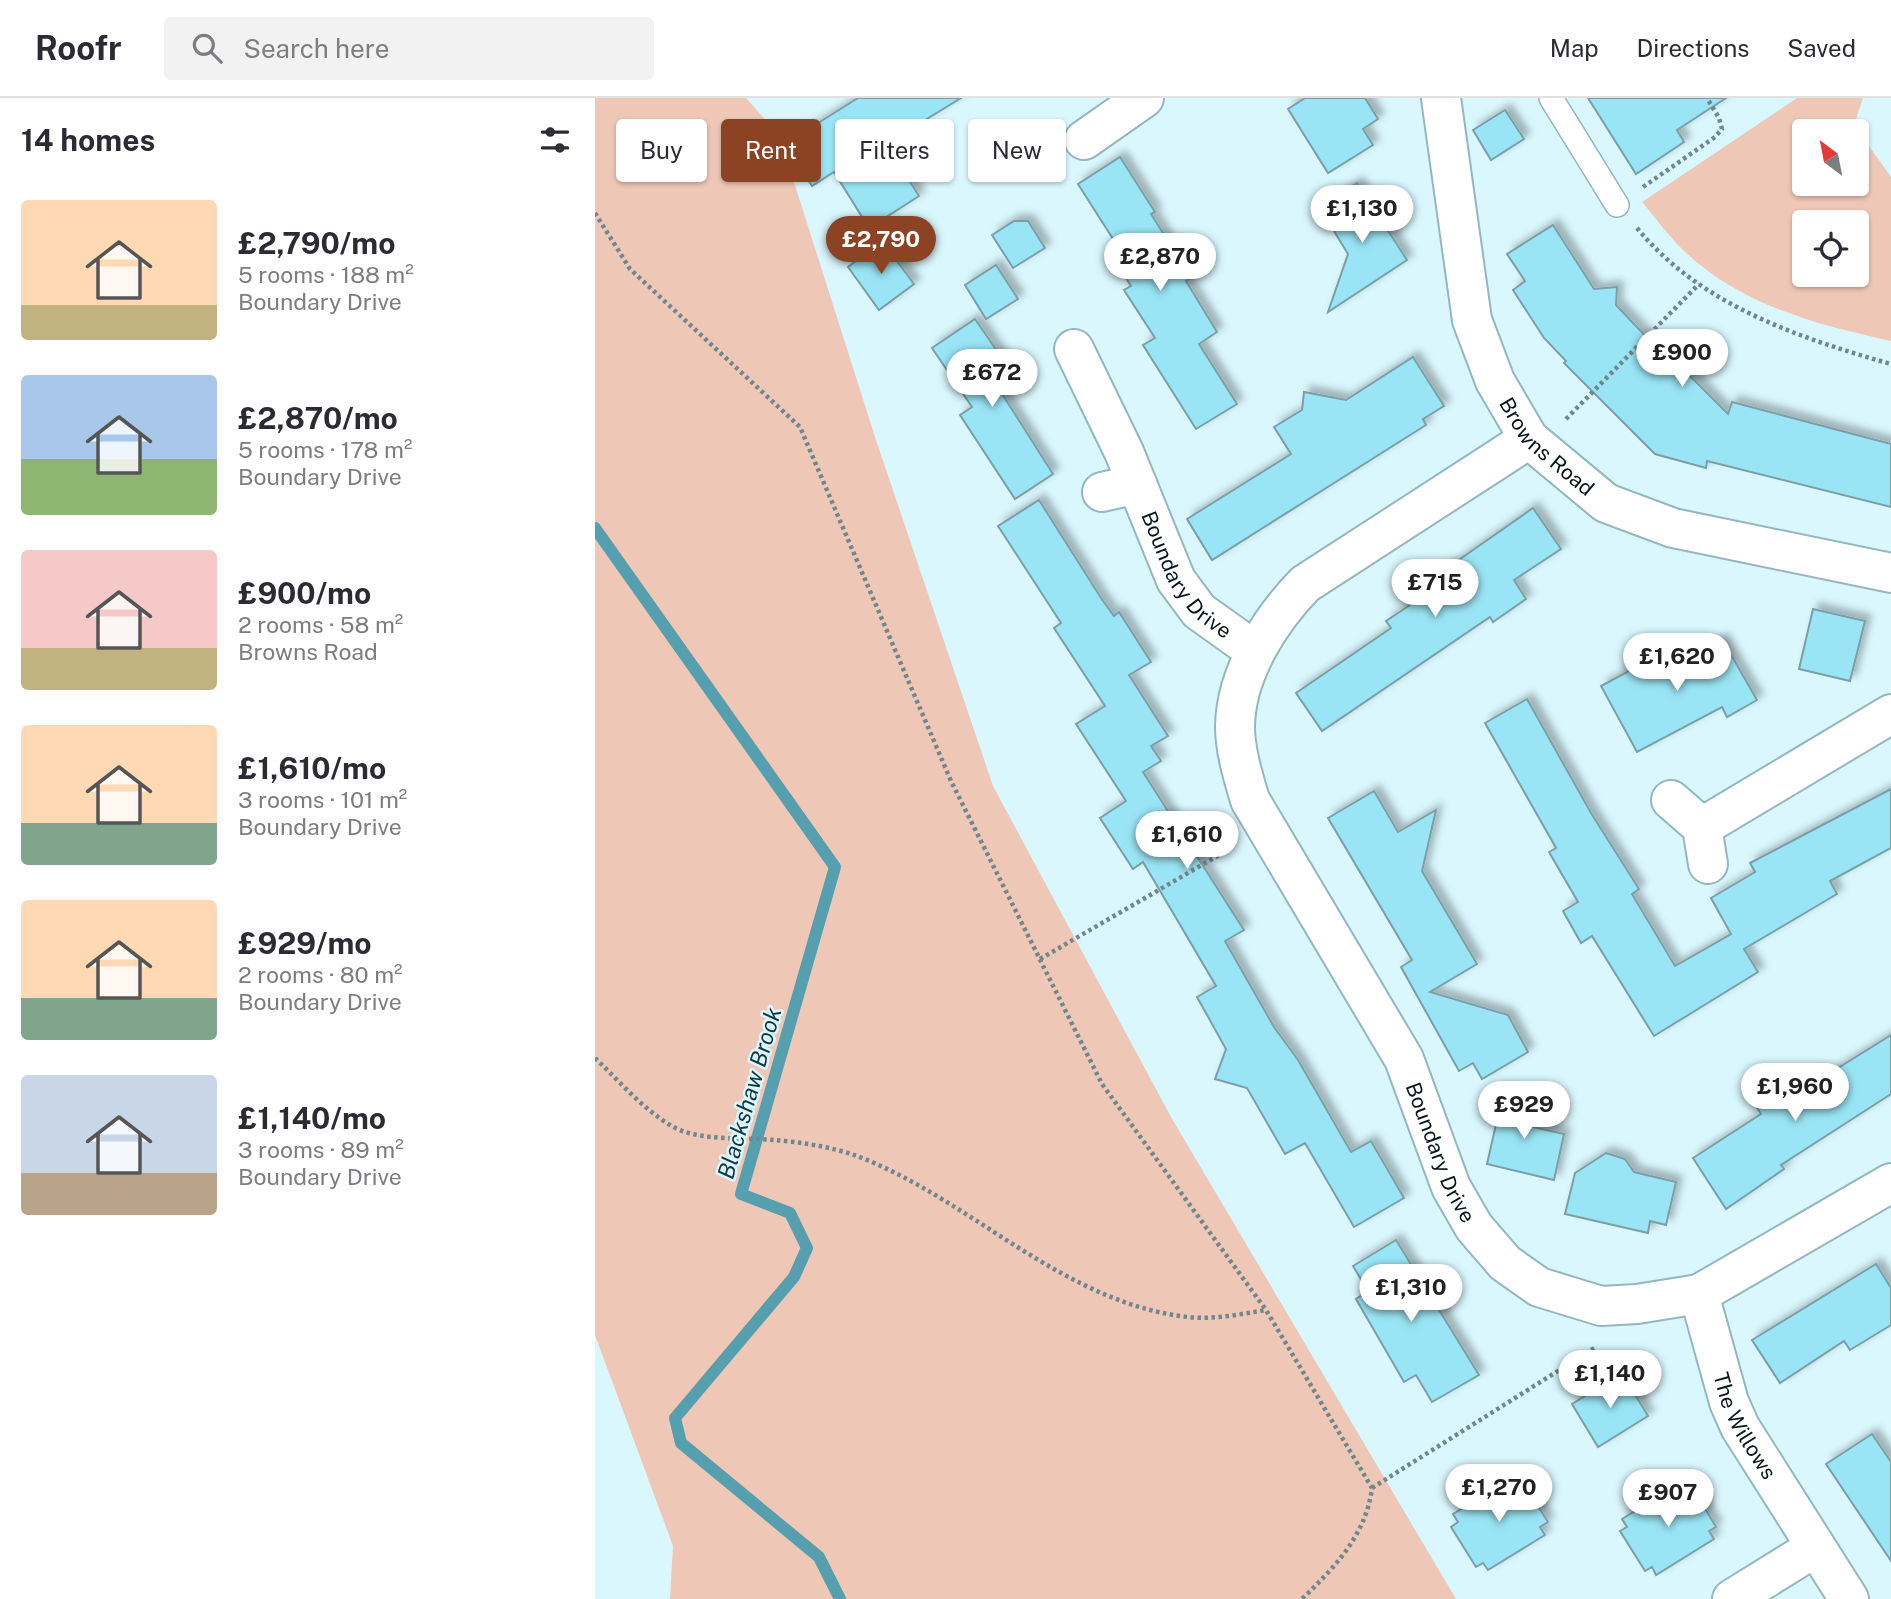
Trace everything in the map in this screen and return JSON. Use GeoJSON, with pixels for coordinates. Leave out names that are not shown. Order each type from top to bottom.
{"type":"FeatureCollection","features":[{"type":"Feature","properties":{"kind":"street"},"geometry":{"type":"LineString","coordinates":[[1084,140],[1144,98]]}},
{"type":"Feature","properties":{"kind":"street","name":"Browns Road"},"geometry":{"type":"LineString","coordinates":[[1441,98],[1472,320],[1495,381],[1533,443],[1606,503],[1673,528],[1891,573]]}},
{"type":"Feature","properties":{"kind":"street","name":"Boundary Drive"},"geometry":{"type":"LineString","coordinates":[[1074,349],[1119,488],[1176,580],[1199,611],[1255,651]]}},
{"type":"Feature","properties":{"kind":"street","name":"Boundary Drive"},"geometry":{"type":"LineString","coordinates":[[1533,443],[1305,584],[1288,601],[1255,651],[1235,725],[1239,762],[1250,800],[1404,1059],[1451,1187],[1474,1227],[1505,1263],[1539,1287],[1601,1306],[1637,1304],[1699,1294],[1891,1183]]}},
{"type":"Feature","properties":{"kind":"street"},"geometry":{"type":"LineString","coordinates":[[1702,827],[1891,714]]}},
{"type":"Feature","properties":{"kind":"street"},"geometry":{"type":"LineString","coordinates":[[1671,800],[1702,827],[1708,864]]}},
{"type":"Feature","properties":{"kind":"street","name":"The Willows"},"geometry":{"type":"LineString","coordinates":[[1699,1294],[1729,1402],[1740,1427],[1849,1599]]}},
{"type":"Feature","properties":{"kind":"street"},"geometry":{"type":"LineString","coordinates":[[1732,1599],[1816,1547]]}},
{"type":"Feature","properties":{"kind":"lane"},"geometry":{"type":"LineString","coordinates":[[1551,98],[1617,205]]}},
{"type":"Feature","properties":{"kind":"path"},"geometry":{"type":"LineString","coordinates":[[1707,98],[1722,129],[1715,137],[1617,205],[1644,238],[1699,284],[1748,314],[1814,342],[1891,364]]}},
{"type":"Feature","properties":{"kind":"path"},"geometry":{"type":"LineString","coordinates":[[595,213],[630,269],[800,426],[951,781],[1102,1083],[1266,1310],[1372,1488],[1369,1511],[1356,1536],[1333,1568],[1302,1599]]}},
{"type":"Feature","properties":{"kind":"path"},"geometry":{"type":"LineString","coordinates":[[1533,443],[1699,284]]}},
{"type":"Feature","properties":{"kind":"path"},"geometry":{"type":"LineString","coordinates":[[1040,959],[1265,828]]}},
{"type":"Feature","properties":{"kind":"path"},"geometry":{"type":"LineString","coordinates":[[595,1058],[647,1108],[672,1127],[698,1135],[776,1140],[856,1156],[926,1190],[1038,1260],[1128,1303],[1188,1317],[1266,1310]]}},
{"type":"Feature","properties":{"kind":"path"},"geometry":{"type":"LineString","coordinates":[[1372,1488],[1586,1355],[1613,1334],[1637,1304]]}},
{"type":"Feature","properties":{"kind":"shaded area"},"geometry":{"type":"Polygon","coordinates":[[[595,98],[746,98],[765,119],[721,119],[721,182],[794,182],[876,440],[993,786],[1171,1117],[1456,1599],[670,1599],[673,1546],[595,1335],[595,98]]]}},
{"type":"Feature","properties":{"kind":"shaded area"},"geometry":{"type":"Polygon","coordinates":[[[1797,98],[1863,98],[1856,119],[1792,119],[1792,196],[1869,196],[1869,146],[1891,177],[1891,341],[1806,319],[1753,298],[1704,268],[1666,231],[1642,202],[1797,98]]]}},
{"type":"Feature","properties":{"kind":"building"},"geometry":{"type":"Polygon","coordinates":[[[858,98],[961,98],[927,119],[835,119],[835,174],[821,180],[821,121],[858,98]]]}},
{"type":"Feature","properties":{"kind":"building"},"geometry":{"type":"Polygon","coordinates":[[[1305,98],[1365,98],[1378,119],[1363,129],[1373,145],[1328,173],[1288,109],[1305,98]]]}},
{"type":"Feature","properties":{"kind":"building"},"geometry":{"type":"Polygon","coordinates":[[[1588,98],[1726,98],[1677,130],[1684,142],[1636,174],[1588,98]]]}},
{"type":"Feature","properties":{"kind":"building"},"geometry":{"type":"Polygon","coordinates":[[[1505,110],[1524,139],[1491,160],[1473,130],[1505,110]]]}},
{"type":"Feature","properties":{"kind":"building"},"geometry":{"type":"Polygon","coordinates":[[[1120,157],[1155,212],[1151,214],[1191,278],[1186,281],[1217,332],[1199,344],[1237,404],[1196,429],[1143,345],[1155,338],[1124,290],[1131,286],[1112,256],[1120,250],[1078,184],[1120,157]]]}},
{"type":"Feature","properties":{"kind":"building"},"geometry":{"type":"Polygon","coordinates":[[[840,182],[910,182],[919,196],[869,228],[840,182]]]}},
{"type":"Feature","properties":{"kind":"building"},"geometry":{"type":"Polygon","coordinates":[[[1357,183],[1407,260],[1328,312],[1348,254],[1334,231],[1343,225],[1328,202],[1357,183]]]}},
{"type":"Feature","properties":{"kind":"building"},"geometry":{"type":"Polygon","coordinates":[[[1014,221],[1028,221],[1045,248],[1013,268],[992,235],[1014,221]]]}},
{"type":"Feature","properties":{"kind":"building"},"geometry":{"type":"Polygon","coordinates":[[[1553,225],[1594,289],[1617,287],[1616,305],[1653,344],[1656,342],[1728,414],[1732,402],[1891,444],[1891,507],[1707,461],[1706,468],[1655,454],[1564,363],[1566,361],[1544,338],[1513,290],[1525,281],[1507,254],[1553,225]]]}},
{"type":"Feature","properties":{"kind":"building"},"geometry":{"type":"Polygon","coordinates":[[[882,241],[914,284],[879,310],[848,267],[882,241]]]}},
{"type":"Feature","properties":{"kind":"building"},"geometry":{"type":"Polygon","coordinates":[[[996,265],[1018,299],[986,319],[965,285],[996,265]]]}},
{"type":"Feature","properties":{"kind":"building"},"geometry":{"type":"Polygon","coordinates":[[[975,319],[1008,367],[992,378],[1053,474],[1015,499],[960,415],[972,407],[932,348],[975,319]]]}},
{"type":"Feature","properties":{"kind":"building"},"geometry":{"type":"Polygon","coordinates":[[[1413,357],[1444,406],[1423,419],[1426,425],[1212,560],[1187,519],[1291,454],[1274,427],[1302,410],[1304,392],[1346,400],[1413,357]]]}},
{"type":"Feature","properties":{"kind":"building"},"geometry":{"type":"Polygon","coordinates":[[[1039,500],[1101,598],[1114,616],[1119,612],[1151,662],[1129,675],[1168,736],[1151,746],[1161,761],[1143,772],[1244,930],[1225,941],[1351,1152],[1371,1141],[1404,1198],[1354,1227],[1305,1143],[1285,1154],[1247,1088],[1215,1079],[1226,1049],[1197,997],[1216,986],[1143,862],[1133,869],[1100,818],[1126,801],[1076,724],[1105,706],[1054,628],[1061,623],[998,526],[1039,500]]]}},
{"type":"Feature","properties":{"kind":"building"},"geometry":{"type":"Polygon","coordinates":[[[1533,508],[1561,549],[1514,580],[1526,599],[1493,622],[1490,617],[1322,731],[1296,693],[1391,628],[1386,621],[1425,595],[1420,587],[1533,508]]]}},
{"type":"Feature","properties":{"kind":"building"},"geometry":{"type":"Polygon","coordinates":[[[1813,609],[1865,621],[1850,681],[1799,669],[1813,609]]]}},
{"type":"Feature","properties":{"kind":"building"},"geometry":{"type":"Polygon","coordinates":[[[1722,639],[1757,700],[1727,717],[1722,707],[1637,752],[1601,686],[1670,649],[1678,664],[1722,639]]]}},
{"type":"Feature","properties":{"kind":"building"},"geometry":{"type":"Polygon","coordinates":[[[1527,699],[1591,813],[1639,889],[1632,894],[1675,966],[1731,934],[1711,898],[1755,872],[1750,863],[1891,789],[1891,848],[1830,881],[1837,894],[1744,949],[1758,972],[1654,1036],[1592,936],[1581,943],[1563,911],[1578,902],[1549,852],[1556,848],[1485,723],[1527,699]]]}},
{"type":"Feature","properties":{"kind":"building"},"geometry":{"type":"Polygon","coordinates":[[[1374,791],[1398,832],[1436,810],[1422,871],[1477,964],[1430,992],[1508,1015],[1528,1052],[1482,1079],[1473,1063],[1459,1071],[1401,967],[1412,960],[1328,818],[1374,791]]]}},
{"type":"Feature","properties":{"kind":"building"},"geometry":{"type":"Polygon","coordinates":[[[1891,1035],[1891,1094],[1781,1165],[1784,1169],[1726,1209],[1693,1158],[1761,1114],[1744,1087],[1783,1097],[1814,1076],[1817,1081],[1891,1035]]]}},
{"type":"Feature","properties":{"kind":"building"},"geometry":{"type":"Polygon","coordinates":[[[1503,1094],[1538,1102],[1533,1127],[1564,1134],[1554,1180],[1487,1164],[1503,1094]]]}},
{"type":"Feature","properties":{"kind":"building"},"geometry":{"type":"Polygon","coordinates":[[[1606,1153],[1625,1159],[1634,1172],[1676,1182],[1666,1225],[1650,1221],[1648,1233],[1565,1214],[1575,1173],[1606,1153]]]}},
{"type":"Feature","properties":{"kind":"building"},"geometry":{"type":"Polygon","coordinates":[[[1396,1240],[1479,1375],[1432,1402],[1416,1375],[1404,1382],[1356,1299],[1368,1291],[1353,1266],[1396,1240]]]}},
{"type":"Feature","properties":{"kind":"building"},"geometry":{"type":"Polygon","coordinates":[[[1876,1264],[1891,1288],[1891,1325],[1850,1350],[1844,1341],[1780,1383],[1752,1340],[1876,1264]]]}},
{"type":"Feature","properties":{"kind":"building"},"geometry":{"type":"Polygon","coordinates":[[[1622,1373],[1648,1416],[1598,1447],[1572,1404],[1622,1373]]]}},
{"type":"Feature","properties":{"kind":"building"},"geometry":{"type":"Polygon","coordinates":[[[1872,1434],[1891,1462],[1891,1561],[1826,1464],[1872,1434]]]}},
{"type":"Feature","properties":{"kind":"building"},"geometry":{"type":"Polygon","coordinates":[[[1510,1479],[1515,1487],[1523,1482],[1548,1522],[1540,1527],[1545,1535],[1488,1570],[1483,1563],[1476,1567],[1451,1527],[1458,1522],[1453,1514],[1510,1479]]]}},
{"type":"Feature","properties":{"kind":"building"},"geometry":{"type":"Polygon","coordinates":[[[1679,1484],[1685,1492],[1695,1492],[1716,1527],[1709,1531],[1714,1539],[1656,1575],[1652,1567],[1645,1571],[1620,1531],[1627,1527],[1622,1519],[1679,1484]]]}},
{"type":"Feature","properties":{"kind":"waterway","name":"Blackshaw Brook"},"geometry":{"type":"LineString","coordinates":[[595,528],[835,867],[741,1194],[790,1213],[807,1248],[794,1277],[675,1418],[681,1443],[819,1557],[840,1599]]}}]}
